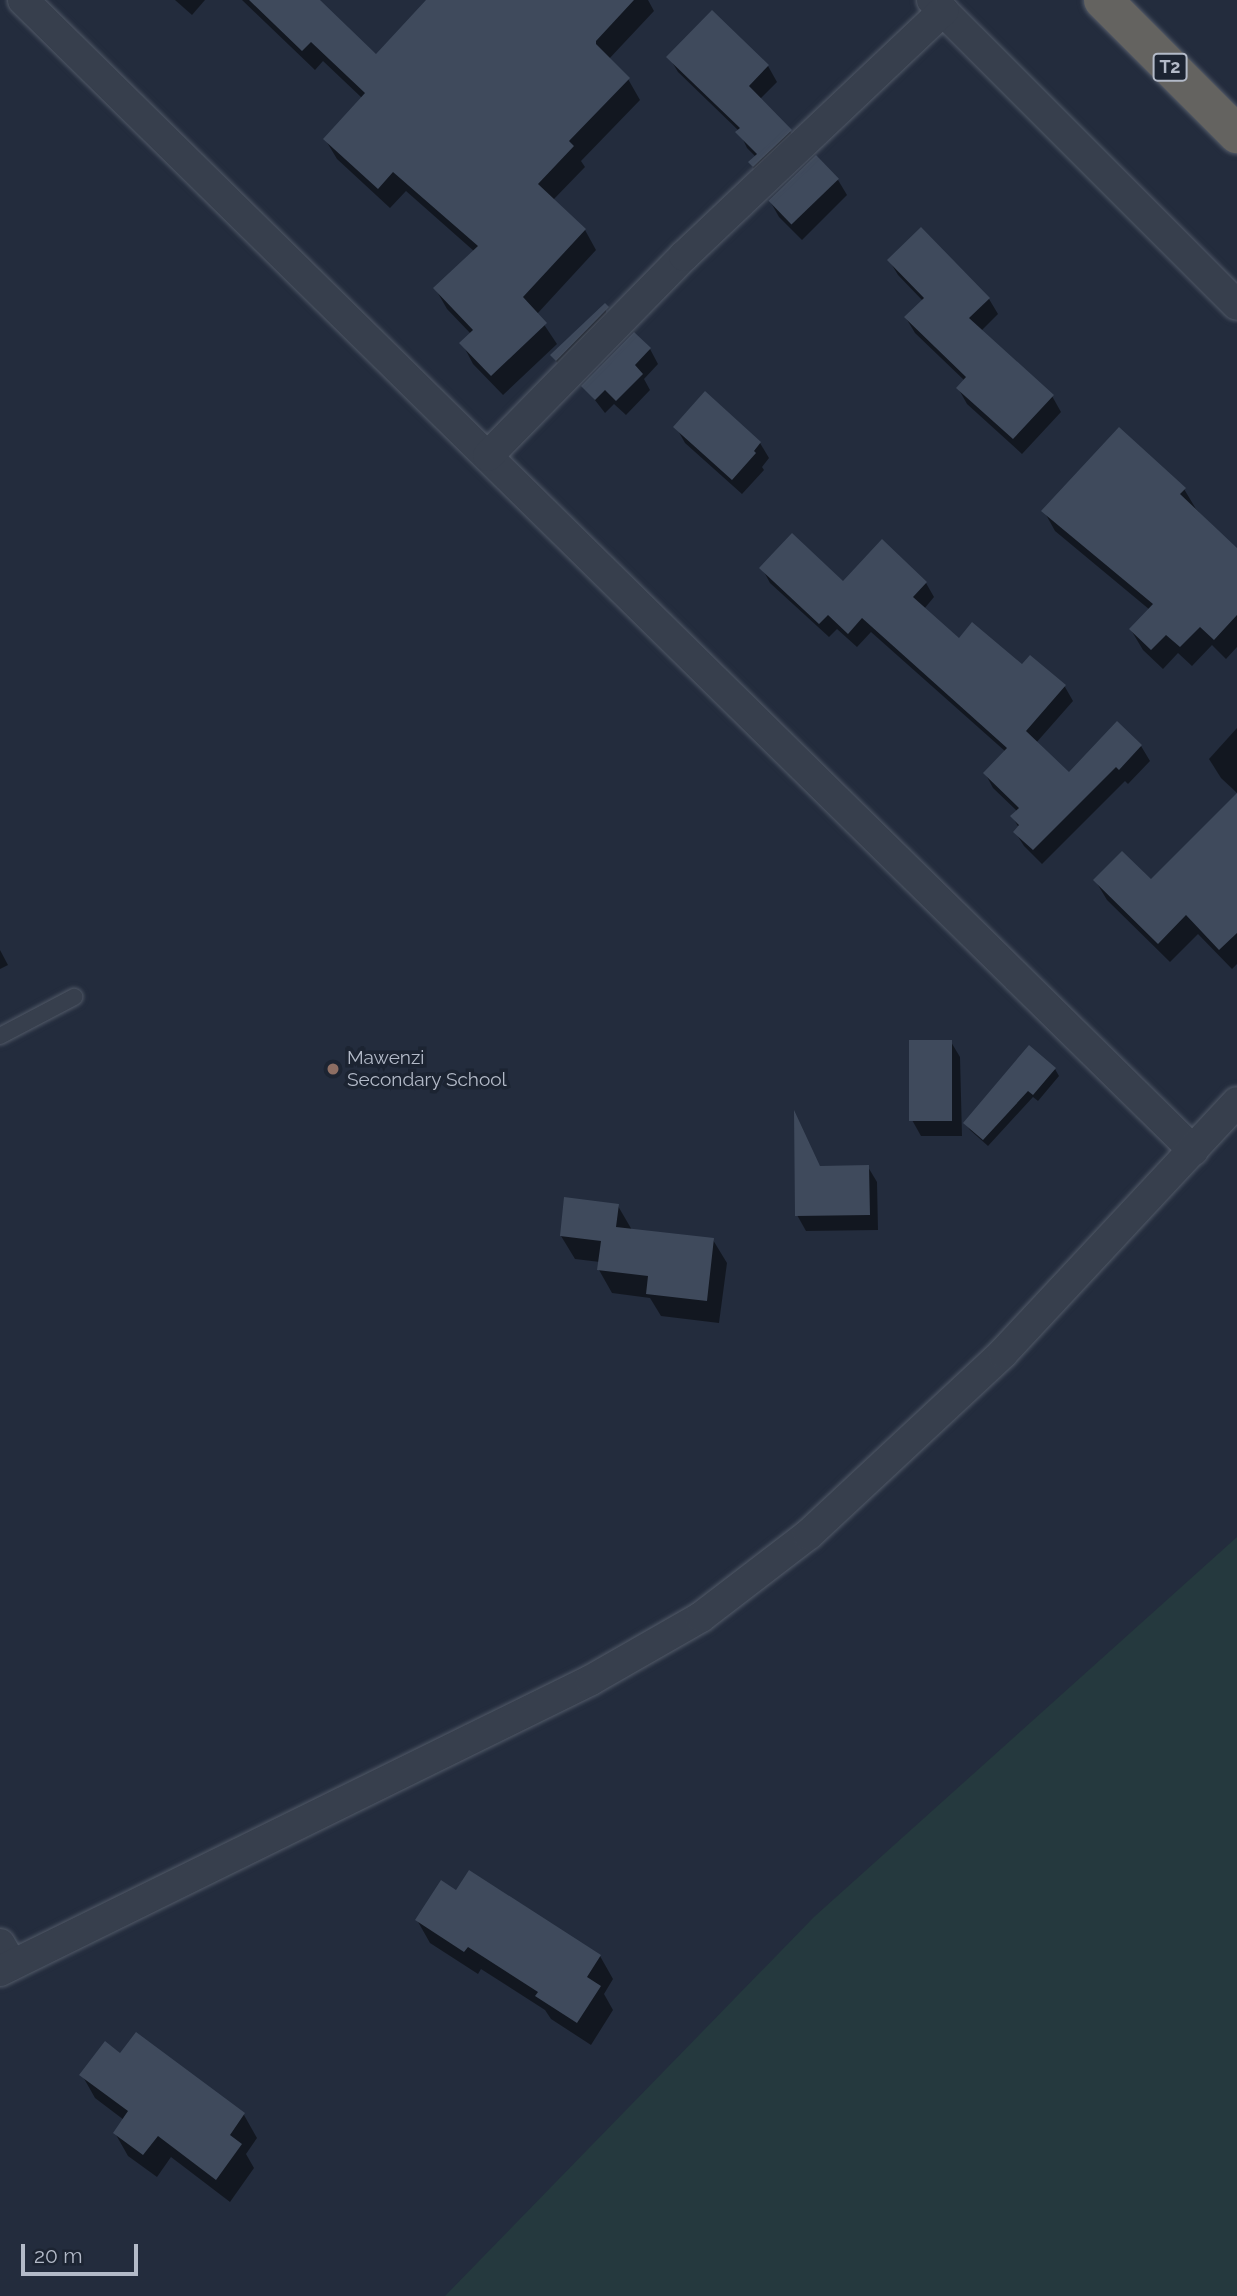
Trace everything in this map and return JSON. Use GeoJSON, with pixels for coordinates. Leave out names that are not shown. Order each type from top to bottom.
{"type":"FeatureCollection","features":[{"type":"Feature","properties":{"kind":"highway","name":"T2"},"geometry":{"type":"LineString","coordinates":[[1103,0],[1237,134]]}},
{"type":"Feature","properties":{"kind":"street"},"geometry":{"type":"LineString","coordinates":[[23,0],[1193,1150]]}},
{"type":"Feature","properties":{"kind":"street"},"geometry":{"type":"LineString","coordinates":[[488,456],[684,256],[937,6],[1237,305]]}},
{"type":"Feature","properties":{"kind":"street"},"geometry":{"type":"LineString","coordinates":[[4,1960],[578,1687],[701,1617],[808,1535],[1003,1353],[1237,1102]]}},
{"type":"Feature","properties":{"kind":"lane"},"geometry":{"type":"LineString","coordinates":[[0,1036],[74,997]]}},
{"type":"Feature","properties":{"kind":"green space"},"geometry":{"type":"Polygon","coordinates":[[[1237,1537],[1237,2296],[445,2296],[814,1917],[1237,1537]]]}},
{"type":"Feature","properties":{"kind":"building"},"geometry":{"type":"Polygon","coordinates":[[[249,0],[320,0],[376,54],[426,0],[634,0],[596,41],[630,78],[569,141],[574,146],[538,184],[586,229],[523,297],[547,323],[491,376],[459,343],[473,330],[433,288],[478,246],[393,172],[378,189],[323,139],[365,93],[311,42],[302,51],[249,0]]]}},
{"type":"Feature","properties":{"kind":"building"},"geometry":{"type":"Polygon","coordinates":[[[712,10],[769,65],[749,86],[792,130],[753,167],[748,162],[757,154],[735,132],[740,128],[666,57],[712,10]]]}},
{"type":"Feature","properties":{"kind":"building"},"geometry":{"type":"Polygon","coordinates":[[[816,155],[839,179],[791,225],[769,201],[816,155]]]}},
{"type":"Feature","properties":{"kind":"building"},"geometry":{"type":"Polygon","coordinates":[[[921,227],[990,298],[969,318],[1054,395],[1013,439],[956,388],[966,377],[904,317],[924,298],[887,260],[921,227]]]}},
{"type":"Feature","properties":{"kind":"building"},"geometry":{"type":"Polygon","coordinates":[[[605,303],[609,307],[556,361],[550,355],[605,303]]]}},
{"type":"Feature","properties":{"kind":"building"},"geometry":{"type":"Polygon","coordinates":[[[634,332],[651,348],[635,365],[643,374],[616,401],[605,390],[595,400],[581,386],[634,332]]]}},
{"type":"Feature","properties":{"kind":"building"},"geometry":{"type":"Polygon","coordinates":[[[705,391],[761,442],[754,451],[756,453],[732,480],[673,427],[705,391]]]}},
{"type":"Feature","properties":{"kind":"building"},"geometry":{"type":"Polygon","coordinates":[[[1119,427],[1186,488],[1180,494],[1237,548],[1237,615],[1214,640],[1200,627],[1180,647],[1166,635],[1151,650],[1129,629],[1153,604],[1041,511],[1119,427]]]}},
{"type":"Feature","properties":{"kind":"building"},"geometry":{"type":"Polygon","coordinates":[[[792,533],[843,581],[882,539],[927,582],[913,597],[959,638],[972,622],[1022,664],[1030,655],[1066,685],[1026,731],[1069,772],[1117,721],[1142,745],[1119,770],[1116,767],[1033,850],[1013,832],[1019,825],[1010,816],[1019,808],[983,773],[1007,748],[862,618],[848,634],[828,615],[819,624],[759,568],[792,533]]]}},
{"type":"Feature","properties":{"kind":"building"},"geometry":{"type":"Polygon","coordinates":[[[1237,793],[1237,933],[1219,950],[1186,915],[1158,944],[1093,880],[1122,851],[1151,879],[1237,793]]]}},
{"type":"Feature","properties":{"kind":"building"},"geometry":{"type":"Polygon","coordinates":[[[909,1040],[952,1040],[952,1121],[909,1121],[909,1040]]]}},
{"type":"Feature","properties":{"kind":"building"},"geometry":{"type":"Polygon","coordinates":[[[1029,1045],[1056,1068],[1033,1095],[1028,1091],[983,1140],[963,1123],[1029,1045]]]}},
{"type":"Feature","properties":{"kind":"building"},"geometry":{"type":"Polygon","coordinates":[[[794,1110],[820,1166],[869,1165],[870,1215],[795,1216],[794,1110]]]}},
{"type":"Feature","properties":{"kind":"building"},"geometry":{"type":"Polygon","coordinates":[[[564,1197],[619,1204],[616,1227],[714,1238],[707,1301],[646,1294],[648,1276],[597,1270],[601,1241],[560,1236],[564,1197]]]}},
{"type":"Feature","properties":{"kind":"building"},"geometry":{"type":"Polygon","coordinates":[[[469,1870],[601,1955],[587,1977],[601,1986],[577,2023],[535,1996],[538,1992],[468,1947],[464,1952],[415,1920],[441,1880],[456,1890],[469,1870]]]}},
{"type":"Feature","properties":{"kind":"building"},"geometry":{"type":"Polygon","coordinates":[[[136,2032],[245,2113],[230,2135],[242,2144],[216,2180],[158,2136],[143,2155],[113,2133],[128,2111],[79,2075],[105,2041],[120,2053],[136,2032]]]}},
{"type":"Feature","properties":{"kind":"place","name":"Mawenzi Secondary School"},"geometry":{"type":"Point","coordinates":[333,1069]}}]}
